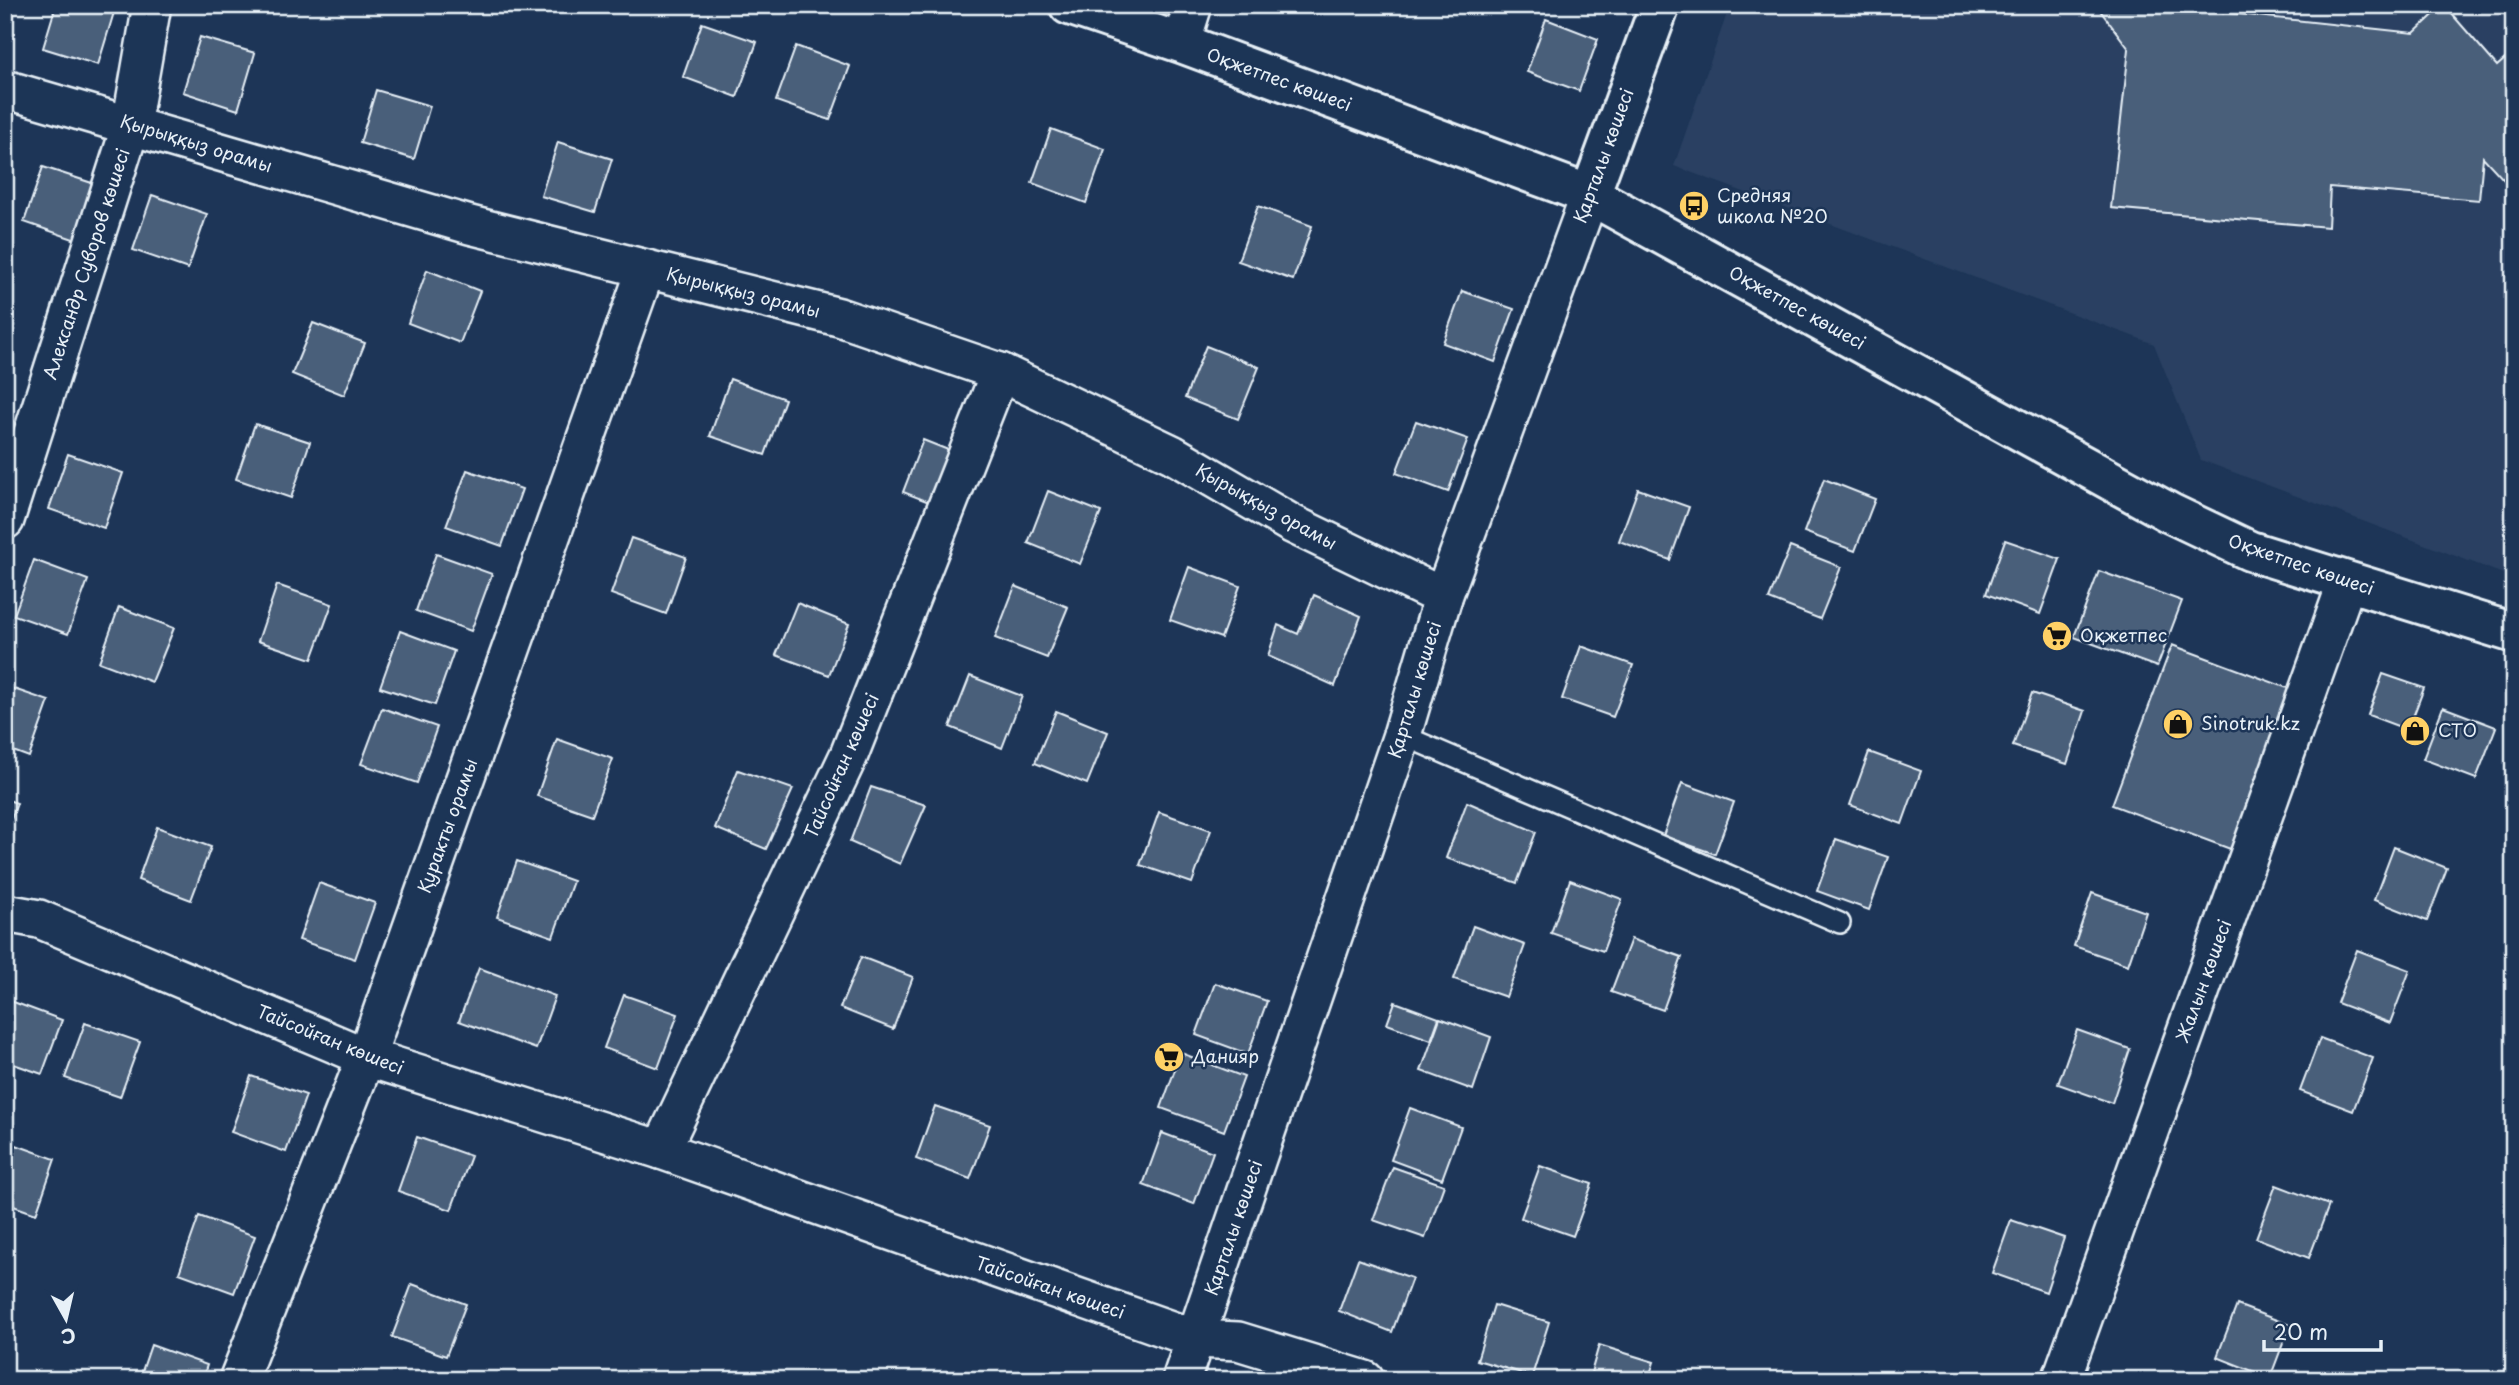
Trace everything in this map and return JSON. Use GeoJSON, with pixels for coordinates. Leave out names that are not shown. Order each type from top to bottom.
{"type":"FeatureCollection","features":[{"type":"Feature","properties":{"kind":"street","name":"Александр Суворов көшесі"},"geometry":{"type":"LineString","coordinates":[[5,520],[131,125],[152,5]]}},
{"type":"Feature","properties":{"kind":"street","name":"Оқжетпес көшесі"},"geometry":{"type":"LineString","coordinates":[[1069,5],[1181,43],[1590,195],[2170,513],[2250,551],[2514,634]]}},
{"type":"Feature","properties":{"kind":"street"},"geometry":{"type":"LineString","coordinates":[[1181,43],[1193,5]]}},
{"type":"Feature","properties":{"kind":"street","name":"Қарталы көшесі"},"geometry":{"type":"LineString","coordinates":[[1181,1380],[1402,735],[1443,597],[1660,5]]}},
{"type":"Feature","properties":{"kind":"street","name":"Қырыққыз орамы"},"geometry":{"type":"LineString","coordinates":[[5,89],[470,225],[839,317],[1000,372],[1172,454],[1292,524],[1443,597]]}},
{"type":"Feature","properties":{"kind":"street","name":"Қуракты орамы"},"geometry":{"type":"LineString","coordinates":[[237,1380],[366,1057],[646,269]]}},
{"type":"Feature","properties":{"kind":"street","name":"Тайсойған көшесі"},"geometry":{"type":"LineString","coordinates":[[661,1150],[849,755],[1000,372]]}},
{"type":"Feature","properties":{"kind":"street","name":"Жалын көшесі"},"geometry":{"type":"LineString","coordinates":[[2061,1380],[2347,582]]}},
{"type":"Feature","properties":{"kind":"street","name":"Тайсойған көшесі"},"geometry":{"type":"LineString","coordinates":[[5,914],[39,919],[366,1057],[661,1150],[1196,1339],[1238,1341],[1365,1380]]}},
{"type":"Feature","properties":{"kind":"lane"},"geometry":{"type":"LineString","coordinates":[[1402,735],[1840,923]]}},
{"type":"Feature","properties":{"kind":"shaded area"},"geometry":{"type":"Polygon","coordinates":[[[1730,5],[2514,5],[2514,578],[2201,460],[2154,344],[1674,166],[1730,5]]]}},
{"type":"Feature","properties":{"kind":"building"},"geometry":{"type":"Polygon","coordinates":[[[56,5],[103,5],[115,9],[98,65],[43,48],[56,5]]]}},
{"type":"Feature","properties":{"kind":"building"},"geometry":{"type":"Polygon","coordinates":[[[2096,5],[2215,5],[2221,12],[2414,33],[2444,5],[2497,66],[2514,51],[2514,191],[2483,157],[2479,200],[2330,187],[2328,227],[2111,208],[2129,49],[2096,5]]]}},
{"type":"Feature","properties":{"kind":"building"},"geometry":{"type":"Polygon","coordinates":[[[1546,19],[1598,39],[1579,91],[1527,72],[1546,19]]]}},
{"type":"Feature","properties":{"kind":"building"},"geometry":{"type":"Polygon","coordinates":[[[702,23],[757,42],[737,97],[683,77],[702,23]]]}},
{"type":"Feature","properties":{"kind":"building"},"geometry":{"type":"Polygon","coordinates":[[[200,37],[255,53],[238,110],[183,92],[200,37]]]}},
{"type":"Feature","properties":{"kind":"building"},"geometry":{"type":"Polygon","coordinates":[[[796,46],[850,66],[830,120],[776,101],[796,46]]]}},
{"type":"Feature","properties":{"kind":"building"},"geometry":{"type":"Polygon","coordinates":[[[376,90],[430,106],[414,159],[360,143],[376,90]]]}},
{"type":"Feature","properties":{"kind":"building"},"geometry":{"type":"Polygon","coordinates":[[[1051,129],[1105,149],[1086,203],[1032,183],[1051,129]]]}},
{"type":"Feature","properties":{"kind":"building"},"geometry":{"type":"Polygon","coordinates":[[[558,142],[612,159],[595,212],[541,196],[558,142]]]}},
{"type":"Feature","properties":{"kind":"building"},"geometry":{"type":"Polygon","coordinates":[[[43,167],[98,185],[79,241],[24,222],[43,167]]]}},
{"type":"Feature","properties":{"kind":"building"},"geometry":{"type":"Polygon","coordinates":[[[152,195],[207,214],[188,269],[133,250],[152,195]]]}},
{"type":"Feature","properties":{"kind":"building"},"geometry":{"type":"Polygon","coordinates":[[[1258,206],[1312,226],[1293,280],[1238,261],[1258,206]]]}},
{"type":"Feature","properties":{"kind":"building"},"geometry":{"type":"Polygon","coordinates":[[[427,270],[480,291],[460,343],[408,323],[427,270]]]}},
{"type":"Feature","properties":{"kind":"building"},"geometry":{"type":"Polygon","coordinates":[[[1462,291],[1514,309],[1495,362],[1443,343],[1462,291]]]}},
{"type":"Feature","properties":{"kind":"building"},"geometry":{"type":"Polygon","coordinates":[[[313,323],[365,343],[344,395],[292,374],[313,323]]]}},
{"type":"Feature","properties":{"kind":"building"},"geometry":{"type":"Polygon","coordinates":[[[1206,346],[1259,367],[1238,419],[1185,398],[1206,346]]]}},
{"type":"Feature","properties":{"kind":"building"},"geometry":{"type":"Polygon","coordinates":[[[730,379],[785,399],[765,455],[710,436],[730,379]]]}},
{"type":"Feature","properties":{"kind":"building"},"geometry":{"type":"Polygon","coordinates":[[[1416,421],[1468,439],[1448,492],[1396,473],[1416,421]]]}},
{"type":"Feature","properties":{"kind":"building"},"geometry":{"type":"Polygon","coordinates":[[[255,424],[310,442],[291,498],[236,479],[255,424]]]}},
{"type":"Feature","properties":{"kind":"building"},"geometry":{"type":"Polygon","coordinates":[[[923,440],[976,461],[955,512],[903,492],[923,440]]]}},
{"type":"Feature","properties":{"kind":"building"},"geometry":{"type":"Polygon","coordinates":[[[68,454],[123,473],[104,528],[49,509],[68,454]]]}},
{"type":"Feature","properties":{"kind":"building"},"geometry":{"type":"Polygon","coordinates":[[[467,470],[522,489],[502,546],[446,526],[467,470]]]}},
{"type":"Feature","properties":{"kind":"building"},"geometry":{"type":"Polygon","coordinates":[[[1824,479],[1875,499],[1855,551],[1804,532],[1824,479]]]}},
{"type":"Feature","properties":{"kind":"building"},"geometry":{"type":"Polygon","coordinates":[[[1638,489],[1689,507],[1670,560],[1619,541],[1638,489]]]}},
{"type":"Feature","properties":{"kind":"building"},"geometry":{"type":"Polygon","coordinates":[[[1048,491],[1101,512],[1080,564],[1028,543],[1048,491]]]}},
{"type":"Feature","properties":{"kind":"building"},"geometry":{"type":"Polygon","coordinates":[[[631,538],[686,557],[666,614],[611,594],[631,538]]]}},
{"type":"Feature","properties":{"kind":"building"},"geometry":{"type":"Polygon","coordinates":[[[2005,540],[2060,559],[2040,614],[1986,594],[2005,540]]]}},
{"type":"Feature","properties":{"kind":"building"},"geometry":{"type":"Polygon","coordinates":[[[1790,547],[1841,567],[1820,619],[1769,599],[1790,547]]]}},
{"type":"Feature","properties":{"kind":"building"},"geometry":{"type":"Polygon","coordinates":[[[436,554],[492,574],[471,631],[416,611],[436,554]]]}},
{"type":"Feature","properties":{"kind":"building"},"geometry":{"type":"Polygon","coordinates":[[[34,560],[88,580],[68,634],[14,615],[34,560]]]}},
{"type":"Feature","properties":{"kind":"building"},"geometry":{"type":"Polygon","coordinates":[[[1189,567],[1240,586],[1221,638],[1170,620],[1189,567]]]}},
{"type":"Feature","properties":{"kind":"building"},"geometry":{"type":"Polygon","coordinates":[[[2099,571],[2182,601],[2157,667],[2074,637],[2099,571]]]}},
{"type":"Feature","properties":{"kind":"building"},"geometry":{"type":"Polygon","coordinates":[[[277,585],[332,604],[312,659],[258,641],[277,585]]]}},
{"type":"Feature","properties":{"kind":"building"},"geometry":{"type":"Polygon","coordinates":[[[1015,586],[1068,607],[1047,658],[995,638],[1015,586]]]}},
{"type":"Feature","properties":{"kind":"building"},"geometry":{"type":"Polygon","coordinates":[[[1314,595],[1361,616],[1335,686],[1268,656],[1278,625],[1298,634],[1314,595]]]}},
{"type":"Feature","properties":{"kind":"building"},"geometry":{"type":"Polygon","coordinates":[[[797,603],[849,624],[829,675],[776,655],[797,603]]]}},
{"type":"Feature","properties":{"kind":"building"},"geometry":{"type":"Polygon","coordinates":[[[119,607],[174,628],[152,682],[99,662],[119,607]]]}},
{"type":"Feature","properties":{"kind":"building"},"geometry":{"type":"Polygon","coordinates":[[[400,631],[454,651],[435,705],[380,687],[400,631]]]}},
{"type":"Feature","properties":{"kind":"building"},"geometry":{"type":"Polygon","coordinates":[[[2172,645],[2293,690],[2233,850],[2112,805],[2172,645]]]}},
{"type":"Feature","properties":{"kind":"building"},"geometry":{"type":"Polygon","coordinates":[[[1581,646],[1633,665],[1613,717],[1562,699],[1581,646]]]}},
{"type":"Feature","properties":{"kind":"building"},"geometry":{"type":"Polygon","coordinates":[[[2383,674],[2424,688],[2408,730],[2368,715],[2383,674]]]}},
{"type":"Feature","properties":{"kind":"building"},"geometry":{"type":"Polygon","coordinates":[[[970,676],[1022,696],[1002,748],[950,727],[970,676]]]}},
{"type":"Feature","properties":{"kind":"building"},"geometry":{"type":"Polygon","coordinates":[[[5,686],[49,701],[29,757],[5,748],[5,686]]]}},
{"type":"Feature","properties":{"kind":"building"},"geometry":{"type":"Polygon","coordinates":[[[2032,693],[2085,711],[2067,764],[2013,746],[2032,693]]]}},
{"type":"Feature","properties":{"kind":"building"},"geometry":{"type":"Polygon","coordinates":[[[2443,707],[2496,727],[2476,779],[2423,759],[2443,707]]]}},
{"type":"Feature","properties":{"kind":"building"},"geometry":{"type":"Polygon","coordinates":[[[382,708],[437,727],[417,783],[361,764],[382,708]]]}},
{"type":"Feature","properties":{"kind":"building"},"geometry":{"type":"Polygon","coordinates":[[[1056,711],[1108,732],[1087,784],[1035,763],[1056,711]]]}},
{"type":"Feature","properties":{"kind":"building"},"geometry":{"type":"Polygon","coordinates":[[[557,739],[613,759],[592,815],[537,796],[557,739]]]}},
{"type":"Feature","properties":{"kind":"building"},"geometry":{"type":"Polygon","coordinates":[[[1869,752],[1921,771],[1902,824],[1850,805],[1869,752]]]}},
{"type":"Feature","properties":{"kind":"building"},"geometry":{"type":"Polygon","coordinates":[[[738,770],[793,789],[766,849],[715,828],[738,770]]]}},
{"type":"Feature","properties":{"kind":"building"},"geometry":{"type":"Polygon","coordinates":[[[1682,783],[1734,802],[1715,854],[1663,836],[1682,783]]]}},
{"type":"Feature","properties":{"kind":"building"},"geometry":{"type":"Polygon","coordinates":[[[871,787],[926,805],[900,864],[850,842],[871,787]]]}},
{"type":"Feature","properties":{"kind":"building"},"geometry":{"type":"Polygon","coordinates":[[[5,799],[17,803],[5,836],[5,799]]]}},
{"type":"Feature","properties":{"kind":"building"},"geometry":{"type":"Polygon","coordinates":[[[1467,802],[1536,832],[1517,883],[1446,858],[1467,802]]]}},
{"type":"Feature","properties":{"kind":"building"},"geometry":{"type":"Polygon","coordinates":[[[1159,812],[1211,830],[1192,883],[1140,865],[1159,812]]]}},
{"type":"Feature","properties":{"kind":"building"},"geometry":{"type":"Polygon","coordinates":[[[157,827],[211,847],[191,900],[138,880],[157,827]]]}},
{"type":"Feature","properties":{"kind":"building"},"geometry":{"type":"Polygon","coordinates":[[[1836,839],[1888,857],[1869,910],[1817,891],[1836,839]]]}},
{"type":"Feature","properties":{"kind":"building"},"geometry":{"type":"Polygon","coordinates":[[[2394,847],[2447,868],[2427,921],[2374,900],[2394,847]]]}},
{"type":"Feature","properties":{"kind":"building"},"geometry":{"type":"Polygon","coordinates":[[[517,861],[573,881],[553,937],[497,917],[517,861]]]}},
{"type":"Feature","properties":{"kind":"building"},"geometry":{"type":"Polygon","coordinates":[[[1570,880],[1622,899],[1603,951],[1551,933],[1570,880]]]}},
{"type":"Feature","properties":{"kind":"building"},"geometry":{"type":"Polygon","coordinates":[[[319,883],[375,903],[355,959],[299,940],[319,883]]]}},
{"type":"Feature","properties":{"kind":"building"},"geometry":{"type":"Polygon","coordinates":[[[2092,893],[2146,912],[2128,965],[2074,946],[2092,893]]]}},
{"type":"Feature","properties":{"kind":"building"},"geometry":{"type":"Polygon","coordinates":[[[1473,926],[1525,945],[1506,997],[1454,979],[1473,926]]]}},
{"type":"Feature","properties":{"kind":"building"},"geometry":{"type":"Polygon","coordinates":[[[1631,939],[1682,957],[1663,1010],[1611,992],[1631,939]]]}},
{"type":"Feature","properties":{"kind":"building"},"geometry":{"type":"Polygon","coordinates":[[[2357,950],[2410,970],[2390,1023],[2337,1003],[2357,950]]]}},
{"type":"Feature","properties":{"kind":"building"},"geometry":{"type":"Polygon","coordinates":[[[861,957],[913,977],[893,1029],[840,1008],[861,957]]]}},
{"type":"Feature","properties":{"kind":"building"},"geometry":{"type":"Polygon","coordinates":[[[479,968],[555,996],[536,1049],[459,1021],[479,968]]]}},
{"type":"Feature","properties":{"kind":"building"},"geometry":{"type":"Polygon","coordinates":[[[1215,983],[1267,1001],[1248,1054],[1196,1035],[1215,983]]]}},
{"type":"Feature","properties":{"kind":"building"},"geometry":{"type":"Polygon","coordinates":[[[624,995],[678,1014],[658,1068],[604,1048],[624,995]]]}},
{"type":"Feature","properties":{"kind":"building"},"geometry":{"type":"Polygon","coordinates":[[[8,1000],[62,1020],[42,1074],[5,1061],[8,1000]]]}},
{"type":"Feature","properties":{"kind":"building"},"geometry":{"type":"Polygon","coordinates":[[[1395,1002],[1439,1018],[1431,1040],[1387,1024],[1395,1002]]]}},
{"type":"Feature","properties":{"kind":"building"},"geometry":{"type":"Polygon","coordinates":[[[1440,1018],[1491,1037],[1473,1090],[1421,1071],[1440,1018]]]}},
{"type":"Feature","properties":{"kind":"building"},"geometry":{"type":"Polygon","coordinates":[[[85,1023],[140,1042],[120,1097],[65,1078],[85,1023]]]}},
{"type":"Feature","properties":{"kind":"building"},"geometry":{"type":"Polygon","coordinates":[[[2077,1030],[2130,1049],[2112,1103],[2058,1084],[2077,1030]]]}},
{"type":"Feature","properties":{"kind":"building"},"geometry":{"type":"Polygon","coordinates":[[[2320,1038],[2373,1058],[2353,1111],[2300,1091],[2320,1038]]]}},
{"type":"Feature","properties":{"kind":"building"},"geometry":{"type":"Polygon","coordinates":[[[1181,1053],[1244,1077],[1224,1131],[1161,1108],[1181,1053]]]}},
{"type":"Feature","properties":{"kind":"building"},"geometry":{"type":"Polygon","coordinates":[[[251,1076],[306,1095],[286,1152],[231,1132],[251,1076]]]}},
{"type":"Feature","properties":{"kind":"building"},"geometry":{"type":"Polygon","coordinates":[[[935,1106],[990,1125],[970,1179],[916,1159],[935,1106]]]}},
{"type":"Feature","properties":{"kind":"building"},"geometry":{"type":"Polygon","coordinates":[[[1410,1108],[1461,1127],[1442,1179],[1391,1160],[1410,1108]]]}},
{"type":"Feature","properties":{"kind":"building"},"geometry":{"type":"Polygon","coordinates":[[[1162,1133],[1213,1152],[1194,1204],[1143,1185],[1162,1133]]]}},
{"type":"Feature","properties":{"kind":"building"},"geometry":{"type":"Polygon","coordinates":[[[417,1137],[471,1156],[451,1210],[398,1191],[417,1137]]]}},
{"type":"Feature","properties":{"kind":"building"},"geometry":{"type":"Polygon","coordinates":[[[5,1141],[55,1159],[36,1214],[5,1203],[5,1141]]]}},
{"type":"Feature","properties":{"kind":"building"},"geometry":{"type":"Polygon","coordinates":[[[1540,1166],[1592,1184],[1573,1236],[1521,1218],[1540,1166]]]}},
{"type":"Feature","properties":{"kind":"building"},"geometry":{"type":"Polygon","coordinates":[[[1393,1167],[1444,1185],[1425,1238],[1373,1220],[1393,1167]]]}},
{"type":"Feature","properties":{"kind":"building"},"geometry":{"type":"Polygon","coordinates":[[[2276,1185],[2329,1205],[2309,1258],[2256,1238],[2276,1185]]]}},
{"type":"Feature","properties":{"kind":"building"},"geometry":{"type":"Polygon","coordinates":[[[199,1216],[255,1236],[234,1293],[179,1273],[199,1216]]]}},
{"type":"Feature","properties":{"kind":"building"},"geometry":{"type":"Polygon","coordinates":[[[2011,1220],[2064,1238],[2046,1292],[1992,1273],[2011,1220]]]}},
{"type":"Feature","properties":{"kind":"building"},"geometry":{"type":"Polygon","coordinates":[[[1358,1259],[1412,1278],[1392,1332],[1339,1311],[1358,1259]]]}},
{"type":"Feature","properties":{"kind":"building"},"geometry":{"type":"Polygon","coordinates":[[[412,1284],[466,1304],[446,1356],[392,1337],[412,1284]]]}},
{"type":"Feature","properties":{"kind":"building"},"geometry":{"type":"Polygon","coordinates":[[[1494,1305],[1549,1322],[1532,1376],[1477,1360],[1494,1305]]]}},
{"type":"Feature","properties":{"kind":"building"},"geometry":{"type":"Polygon","coordinates":[[[2237,1305],[2290,1325],[2270,1378],[2217,1357],[2237,1305]]]}},
{"type":"Feature","properties":{"kind":"building"},"geometry":{"type":"Polygon","coordinates":[[[151,1345],[207,1365],[202,1380],[139,1380],[151,1345]]]}},
{"type":"Feature","properties":{"kind":"building"},"geometry":{"type":"Polygon","coordinates":[[[1599,1345],[1654,1362],[1648,1380],[1589,1380],[1599,1345]]]}},
{"type":"Feature","properties":{"kind":"place","name":"Средняя школа №20"},"geometry":{"type":"Point","coordinates":[1694,206]}},
{"type":"Feature","properties":{"kind":"place","name":"Оқжетпес"},"geometry":{"type":"Point","coordinates":[2057,636]}},
{"type":"Feature","properties":{"kind":"place","name":"Sinotruk.kz"},"geometry":{"type":"Point","coordinates":[2178,724]}},
{"type":"Feature","properties":{"kind":"place","name":"СТО"},"geometry":{"type":"Point","coordinates":[2415,731]}},
{"type":"Feature","properties":{"kind":"place","name":"Данияр"},"geometry":{"type":"Point","coordinates":[1169,1057]}}]}
